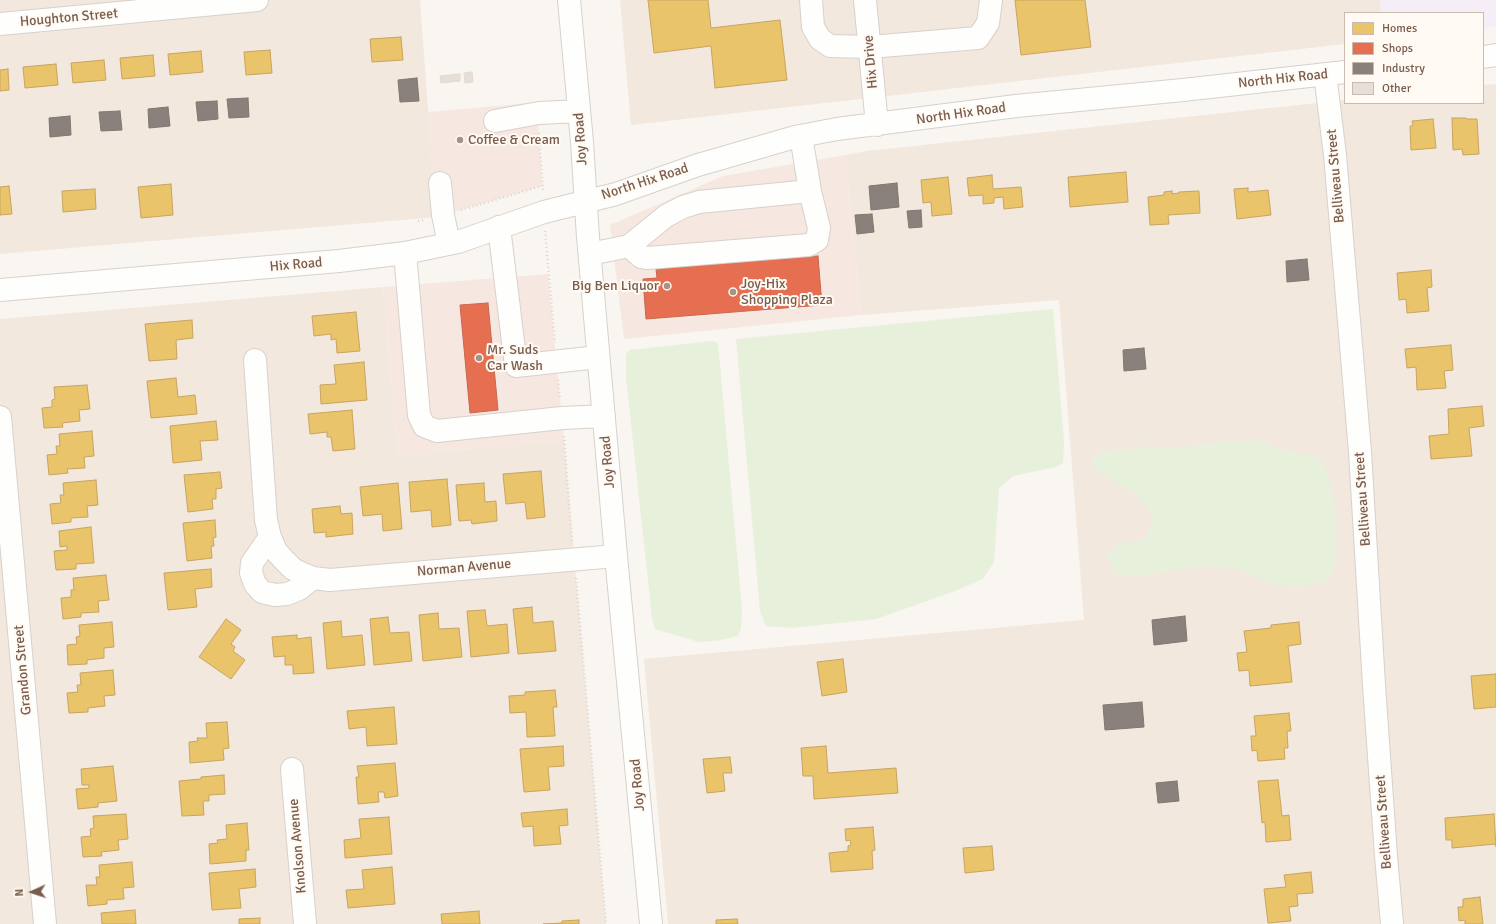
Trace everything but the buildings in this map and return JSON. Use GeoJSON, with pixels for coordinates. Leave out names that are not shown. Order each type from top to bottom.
{"type":"FeatureCollection","features":[{"type":"Feature","properties":{"kind":"street","name":"Houghton Street"},"geometry":{"type":"LineString","coordinates":[[0,24],[257,0]]}},
{"type":"Feature","properties":{"kind":"street","name":"Joy Road"},"geometry":{"type":"LineString","coordinates":[[569,0],[598,357],[651,924]]}},
{"type":"Feature","properties":{"kind":"street"},"geometry":{"type":"LineString","coordinates":[[811,0],[813,27],[820,39],[830,46],[870,47],[978,38],[988,23],[991,0]]}},
{"type":"Feature","properties":{"kind":"street","name":"Hix Drive"},"geometry":{"type":"LineString","coordinates":[[865,0],[877,125]]}},
{"type":"Feature","properties":{"kind":"street"},"geometry":{"type":"LineString","coordinates":[[1484,57],[1496,55]]}},
{"type":"Feature","properties":{"kind":"street","name":"North Hix Road"},"geometry":{"type":"LineString","coordinates":[[585,201],[616,194],[698,165],[801,136],[837,129],[1031,105],[1335,73]]}},
{"type":"Feature","properties":{"kind":"street","name":"Belliveau Street"},"geometry":{"type":"LineString","coordinates":[[1335,73],[1335,155],[1360,452],[1385,848],[1392,924]]}},
{"type":"Feature","properties":{"kind":"street"},"geometry":{"type":"LineString","coordinates":[[495,121],[539,113],[579,111]]}},
{"type":"Feature","properties":{"kind":"street"},"geometry":{"type":"LineString","coordinates":[[629,246],[641,257],[648,258],[809,245],[817,240],[819,228],[810,191],[801,136]]}},
{"type":"Feature","properties":{"kind":"street"},"geometry":{"type":"LineString","coordinates":[[440,183],[443,215],[449,244]]}},
{"type":"Feature","properties":{"kind":"street"},"geometry":{"type":"LineString","coordinates":[[590,254],[629,246],[666,216],[684,207],[699,202],[810,191]]}},
{"type":"Feature","properties":{"kind":"street","name":"Hix Road"},"geometry":{"type":"LineString","coordinates":[[0,290],[339,261],[405,253],[458,242],[544,212],[585,201]]}},
{"type":"Feature","properties":{"kind":"street"},"geometry":{"type":"LineString","coordinates":[[499,227],[516,366],[598,357]]}},
{"type":"Feature","properties":{"kind":"street"},"geometry":{"type":"LineString","coordinates":[[405,253],[419,415],[424,426],[437,431],[562,418],[604,416]]}},
{"type":"Feature","properties":{"kind":"street","name":"Norman Avenue"},"geometry":{"type":"LineString","coordinates":[[255,360],[266,520],[270,537],[276,550],[293,569],[313,578],[330,580],[616,556]]}},
{"type":"Feature","properties":{"kind":"street","name":"Grandon Street"},"geometry":{"type":"LineString","coordinates":[[0,417],[45,924]]}},
{"type":"Feature","properties":{"kind":"street"},"geometry":{"type":"LineString","coordinates":[[270,537],[252,563],[251,573],[255,584],[262,592],[275,595],[287,594],[299,589],[313,578]]}},
{"type":"Feature","properties":{"kind":"street","name":"Knolson Avenue"},"geometry":{"type":"LineString","coordinates":[[292,769],[305,924]]}},
{"type":"Feature","properties":{"kind":"path"},"geometry":{"type":"LineString","coordinates":[[539,128],[543,194]]}},
{"type":"Feature","properties":{"kind":"path"},"geometry":{"type":"LineString","coordinates":[[454,212],[542,186]]}},
{"type":"Feature","properties":{"kind":"path"},"geometry":{"type":"LineString","coordinates":[[545,231],[572,537]]}},
{"type":"Feature","properties":{"kind":"path"},"geometry":{"type":"LineString","coordinates":[[576,580],[606,924]]}},
{"type":"Feature","properties":{"kind":"shaded area"},"geometry":{"type":"Polygon","coordinates":[[[0,0],[420,0],[436,217],[0,254],[0,0]]]}},
{"type":"Feature","properties":{"kind":"shaded area"},"geometry":{"type":"Polygon","coordinates":[[[620,0],[1380,0],[1381,12],[1344,12],[1344,44],[631,125],[620,0]]]}},
{"type":"Feature","properties":{"kind":"shaded area"},"geometry":{"type":"Polygon","coordinates":[[[1380,0],[1496,0],[1496,27],[1484,28],[1484,12],[1381,12],[1380,0]]]}},
{"type":"Feature","properties":{"kind":"shaded area"},"geometry":{"type":"Polygon","coordinates":[[[1496,84],[1496,924],[668,924],[644,659],[1084,620],[1059,300],[861,315],[845,155],[867,151],[1344,100],[1344,104],[1484,104],[1484,85],[1496,84]]]}},
{"type":"Feature","properties":{"kind":"shaded area"},"geometry":{"type":"Polygon","coordinates":[[[537,103],[542,186],[436,217],[428,112],[537,103]]]}},
{"type":"Feature","properties":{"kind":"shaded area"},"geometry":{"type":"Polygon","coordinates":[[[845,155],[861,315],[624,339],[610,225],[723,176],[845,155]]]}},
{"type":"Feature","properties":{"kind":"shaded area"},"geometry":{"type":"Polygon","coordinates":[[[548,274],[564,440],[398,455],[383,287],[548,274]]]}},
{"type":"Feature","properties":{"kind":"shaded area"},"geometry":{"type":"Polygon","coordinates":[[[383,287],[398,455],[564,440],[606,924],[0,924],[0,319],[383,287]]]}},
{"type":"Feature","properties":{"kind":"green space"},"geometry":{"type":"Polygon","coordinates":[[[1053,309],[1064,442],[1063,463],[1056,467],[1013,476],[999,488],[994,562],[983,579],[955,591],[876,619],[792,628],[766,626],[760,611],[736,339],[1053,309]]]}},
{"type":"Feature","properties":{"kind":"green space"},"geometry":{"type":"Polygon","coordinates":[[[713,341],[718,343],[742,609],[741,629],[738,636],[721,640],[699,642],[655,629],[652,618],[626,377],[626,354],[630,350],[713,341]]]}},
{"type":"Feature","properties":{"kind":"green space"},"geometry":{"type":"Polygon","coordinates":[[[1257,440],[1284,451],[1320,457],[1327,471],[1335,505],[1335,564],[1329,580],[1298,588],[1270,583],[1238,569],[1200,566],[1130,577],[1113,571],[1107,555],[1121,543],[1145,538],[1153,519],[1145,503],[1131,491],[1092,468],[1093,457],[1101,452],[1127,450],[1153,445],[1161,449],[1257,440]]]}},
{"type":"Feature","properties":{"kind":"place","name":"Coffee & Cream"},"geometry":{"type":"Point","coordinates":[460,140]}},
{"type":"Feature","properties":{"kind":"place","name":"Big Ben Liquor"},"geometry":{"type":"Point","coordinates":[667,286]}},
{"type":"Feature","properties":{"kind":"place","name":"Joy-Hix Shopping Plaza"},"geometry":{"type":"Point","coordinates":[733,292]}},
{"type":"Feature","properties":{"kind":"place","name":"Mr. Suds Car Wash"},"geometry":{"type":"Point","coordinates":[479,358]}}]}
